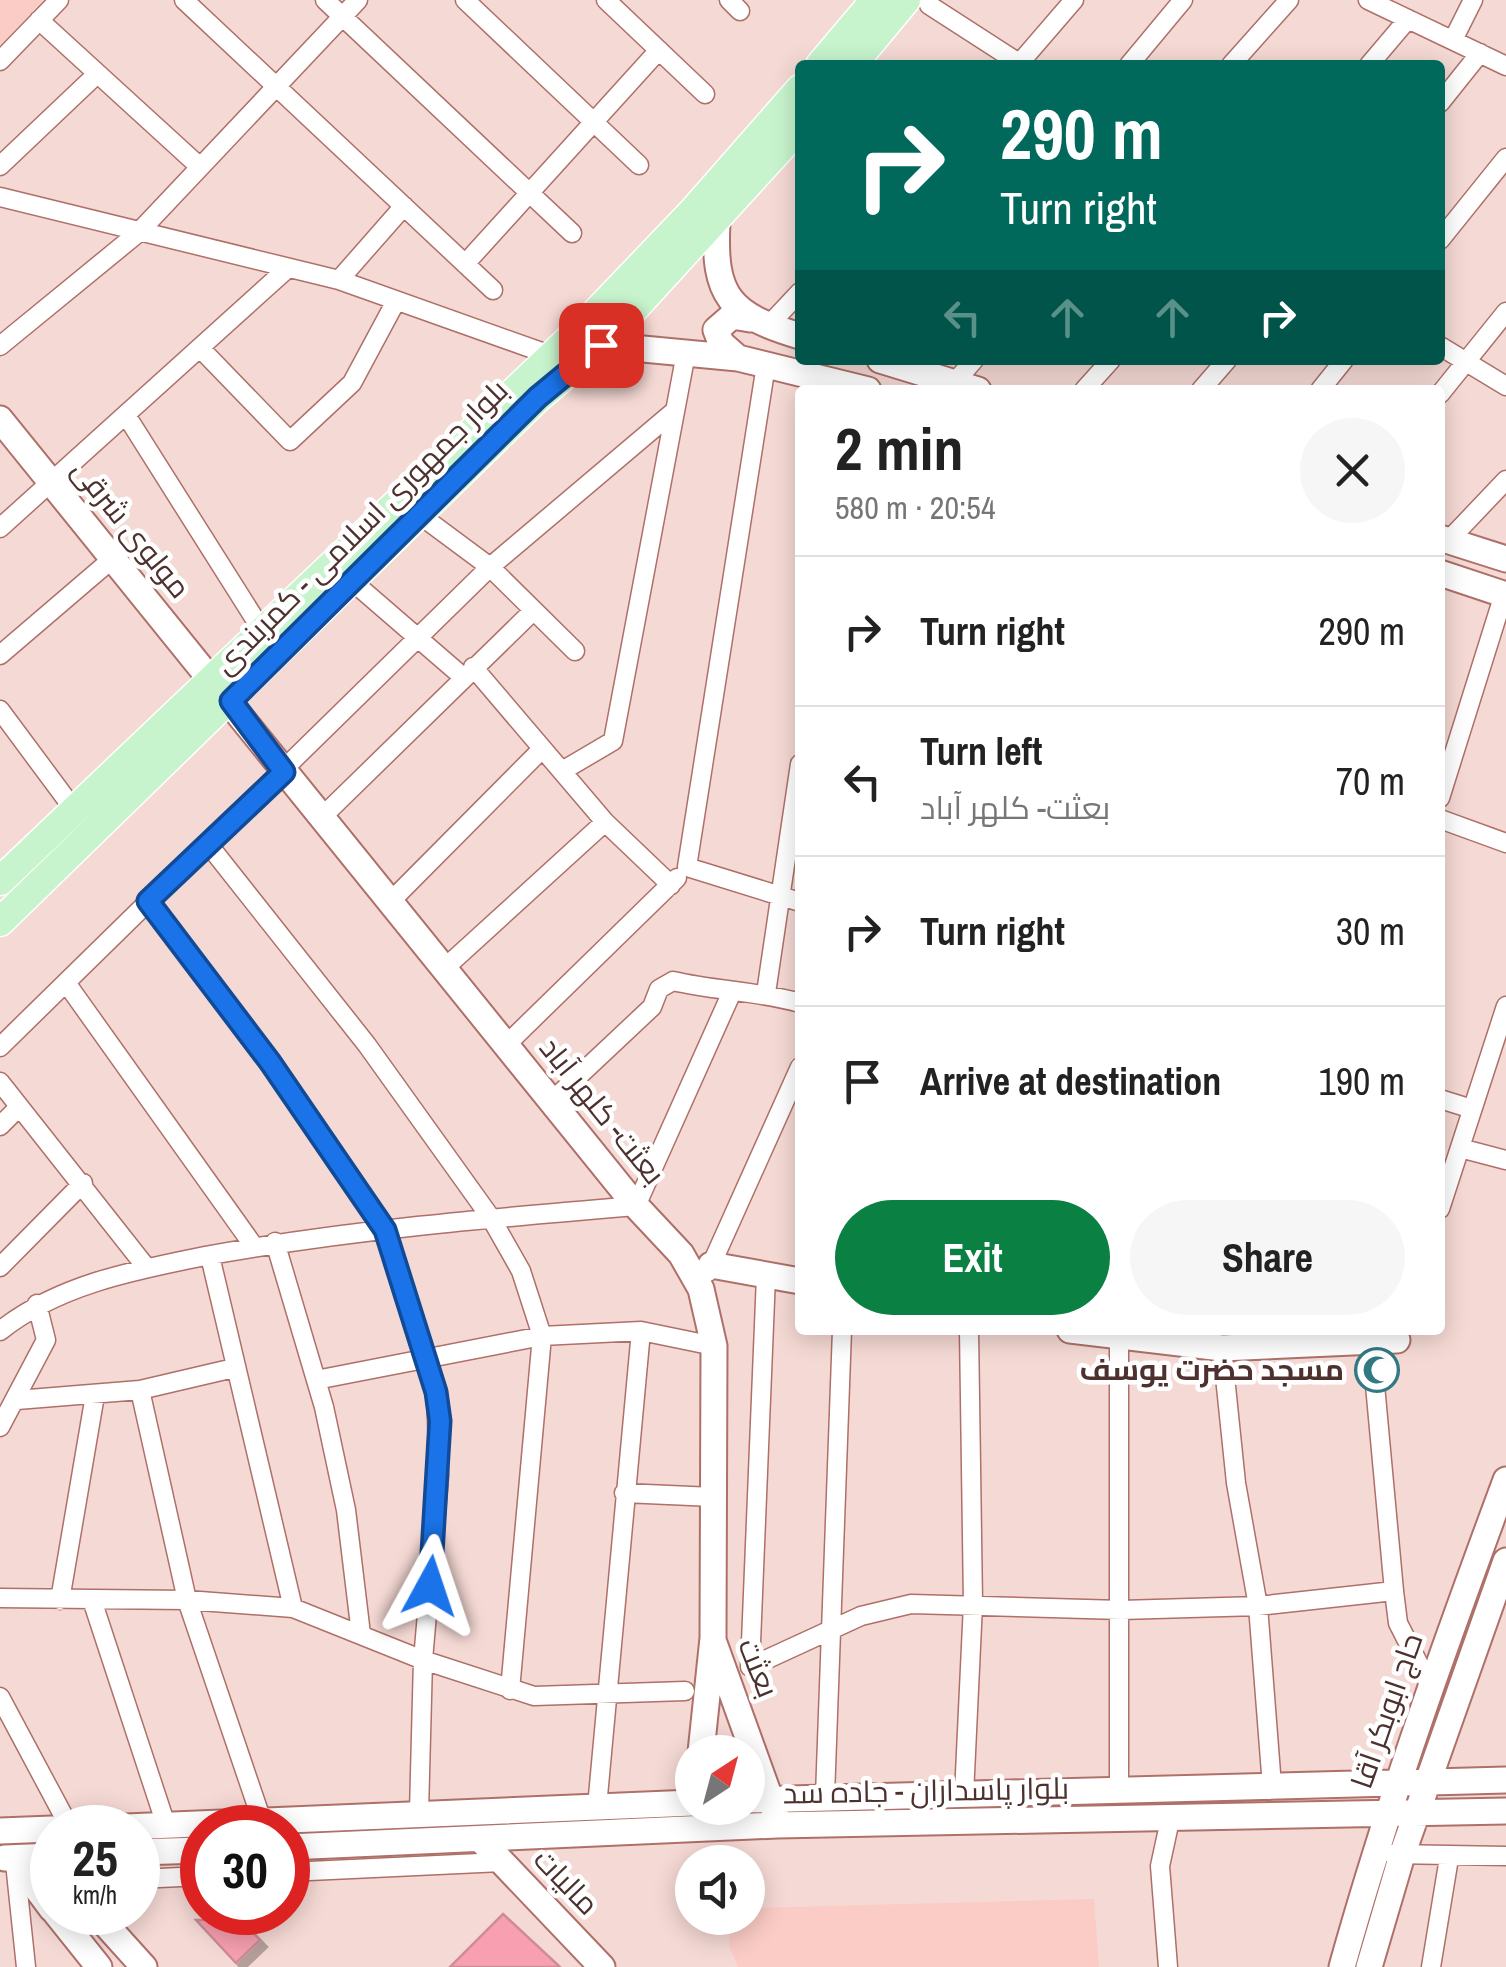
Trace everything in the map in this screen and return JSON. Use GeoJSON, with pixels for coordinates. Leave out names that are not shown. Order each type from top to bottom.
{"type":"FeatureCollection","features":[{"type":"Feature","properties":{"kind":"main road"},"geometry":{"type":"LineString","coordinates":[[824,60],[875,0]]}},
{"type":"Feature","properties":{"kind":"main road"},"geometry":{"type":"LineString","coordinates":[[857,60],[917,2]]}},
{"type":"Feature","properties":{"kind":"main road","name":"بلوار جمهوری اسلامی - کمربندی"},"geometry":{"type":"LineString","coordinates":[[0,922],[420,515],[530,390],[550,355],[592,336],[693,211],[795,95]]}},
{"type":"Feature","properties":{"kind":"main road","name":"بلوار جمهوری اسلامی - کمربندی"},"geometry":{"type":"LineString","coordinates":[[0,880],[263,632],[717,222],[795,134]]}},
{"type":"Feature","properties":{"kind":"main road"},"geometry":{"type":"LineString","coordinates":[[717,222],[719,285],[759,323]]}},
{"type":"Feature","properties":{"kind":"main road"},"geometry":{"type":"LineString","coordinates":[[738,358],[721,344],[716,330],[732,316],[795,334]]}},
{"type":"Feature","properties":{"kind":"main road"},"geometry":{"type":"LineString","coordinates":[[592,336],[738,358],[844,385]]}},
{"type":"Feature","properties":{"kind":"main road"},"geometry":{"type":"LineString","coordinates":[[897,365],[964,385]]}},
{"type":"Feature","properties":{"kind":"main road","name":"مولوی شرقی"},"geometry":{"type":"LineString","coordinates":[[0,419],[231,701]]}},
{"type":"Feature","properties":{"kind":"main road"},"geometry":{"type":"LineString","coordinates":[[1445,539],[1506,559]]}},
{"type":"Feature","properties":{"kind":"main road"},"geometry":{"type":"LineString","coordinates":[[1445,575],[1505,595]]}},
{"type":"Feature","properties":{"kind":"main road","name":"بعثت- کلهر آباد"},"geometry":{"type":"LineString","coordinates":[[231,701],[284,772],[447,966],[636,1206],[706,1277],[714,1346],[713,1638]]}},
{"type":"Feature","properties":{"kind":"main road"},"geometry":{"type":"LineString","coordinates":[[706,1277],[766,1276],[795,1280]]}},
{"type":"Feature","properties":{"kind":"main road"},"geometry":{"type":"LineString","coordinates":[[1125,1335],[1222,1348],[1270,1338],[1371,1342],[1399,1335]]}},
{"type":"Feature","properties":{"kind":"main road","name":"حاج ابوبکر آقا"},"geometry":{"type":"LineString","coordinates":[[1342,1967],[1385,1814],[1400,1782],[1430,1686],[1506,1480]]}},
{"type":"Feature","properties":{"kind":"main road","name":"حاج ابوبکر آقا"},"geometry":{"type":"LineString","coordinates":[[1369,1967],[1402,1855],[1500,1592],[1506,1561]]}},
{"type":"Feature","properties":{"kind":"main road","name":"بعثت"},"geometry":{"type":"LineString","coordinates":[[703,1735],[713,1638]]}},
{"type":"Feature","properties":{"kind":"main road","name":"بعثت"},"geometry":{"type":"LineString","coordinates":[[713,1638],[741,1735]]}},
{"type":"Feature","properties":{"kind":"main road","name":"بلوار پاسداران - جاده سد"},"geometry":{"type":"LineString","coordinates":[[765,1799],[1506,1780]]}},
{"type":"Feature","properties":{"kind":"main road","name":"بلوار پاسداران - جاده سد"},"geometry":{"type":"LineString","coordinates":[[310,1816],[596,1807],[675,1813]]}},
{"type":"Feature","properties":{"kind":"main road","name":"بعثت"},"geometry":{"type":"LineString","coordinates":[[765,1807],[777,1826]]}},
{"type":"Feature","properties":{"kind":"main road","name":"بلوار پاسداران - جاده سد"},"geometry":{"type":"LineString","coordinates":[[765,1824],[1506,1811]]}},
{"type":"Feature","properties":{"kind":"main road","name":"بلوار پاسداران - جاده سد"},"geometry":{"type":"LineString","coordinates":[[310,1846],[482,1841],[675,1816]]}},
{"type":"Feature","properties":{"kind":"main road","name":"بلوار پاسداران - جاده سد"},"geometry":{"type":"LineString","coordinates":[[160,1824],[180,1823]]}},
{"type":"Feature","properties":{"kind":"main road"},"geometry":{"type":"LineString","coordinates":[[0,1831],[30,1830]]}},
{"type":"Feature","properties":{"kind":"main road","name":"مالیات"},"geometry":{"type":"LineString","coordinates":[[482,1841],[602,1967]]}},
{"type":"Feature","properties":{"kind":"main road"},"geometry":{"type":"LineString","coordinates":[[7,1858],[30,1884]]}},
{"type":"Feature","properties":{"kind":"main road"},"geometry":{"type":"LineString","coordinates":[[73,1935],[99,1967]]}},
{"type":"Feature","properties":{"kind":"main road"},"geometry":{"type":"LineString","coordinates":[[115,1935],[144,1967]]}},
{"type":"Feature","properties":{"kind":"street"},"geometry":{"type":"LineString","coordinates":[[0,61],[59,0]]}},
{"type":"Feature","properties":{"kind":"street"},"geometry":{"type":"LineString","coordinates":[[184,0],[493,290]]}},
{"type":"Feature","properties":{"kind":"street"},"geometry":{"type":"LineString","coordinates":[[325,0],[572,232]]}},
{"type":"Feature","properties":{"kind":"street"},"geometry":{"type":"LineString","coordinates":[[0,346],[138,232],[358,0]]}},
{"type":"Feature","properties":{"kind":"street"},"geometry":{"type":"LineString","coordinates":[[465,0],[639,165]]}},
{"type":"Feature","properties":{"kind":"street"},"geometry":{"type":"LineString","coordinates":[[606,0],[705,94]]}},
{"type":"Feature","properties":{"kind":"street"},"geometry":{"type":"LineString","coordinates":[[1023,60],[1074,0]]}},
{"type":"Feature","properties":{"kind":"street"},"geometry":{"type":"LineString","coordinates":[[1133,60],[1183,0]]}},
{"type":"Feature","properties":{"kind":"street"},"geometry":{"type":"LineString","coordinates":[[1235,60],[1289,0]]}},
{"type":"Feature","properties":{"kind":"street"},"geometry":{"type":"LineString","coordinates":[[1368,0],[1506,66]]}},
{"type":"Feature","properties":{"kind":"street"},"geometry":{"type":"LineString","coordinates":[[1453,40],[1474,0]]}},
{"type":"Feature","properties":{"kind":"street"},"geometry":{"type":"LineString","coordinates":[[917,2],[1013,60]]}},
{"type":"Feature","properties":{"kind":"street"},"geometry":{"type":"LineString","coordinates":[[1373,60],[1408,19]]}},
{"type":"Feature","properties":{"kind":"street"},"geometry":{"type":"LineString","coordinates":[[39,20],[200,167]]}},
{"type":"Feature","properties":{"kind":"street"},"geometry":{"type":"LineString","coordinates":[[465,264],[659,50]]}},
{"type":"Feature","properties":{"kind":"street"},"geometry":{"type":"LineString","coordinates":[[1445,97],[1480,53]]}},
{"type":"Feature","properties":{"kind":"street"},"geometry":{"type":"LineString","coordinates":[[0,166],[98,74]]}},
{"type":"Feature","properties":{"kind":"street"},"geometry":{"type":"LineString","coordinates":[[1445,234],[1506,158]]}},
{"type":"Feature","properties":{"kind":"street"},"geometry":{"type":"LineString","coordinates":[[0,197],[339,280],[550,355]]}},
{"type":"Feature","properties":{"kind":"street"},"geometry":{"type":"LineString","coordinates":[[0,217],[19,202]]}},
{"type":"Feature","properties":{"kind":"street"},"geometry":{"type":"LineString","coordinates":[[339,280],[404,206]]}},
{"type":"Feature","properties":{"kind":"street"},"geometry":{"type":"LineString","coordinates":[[0,528],[288,268]]}},
{"type":"Feature","properties":{"kind":"street"},"geometry":{"type":"LineString","coordinates":[[759,323],[795,296]]}},
{"type":"Feature","properties":{"kind":"street"},"geometry":{"type":"LineString","coordinates":[[200,348],[290,441],[352,383],[396,301]]}},
{"type":"Feature","properties":{"kind":"street"},"geometry":{"type":"LineString","coordinates":[[1445,388],[1506,312]]}},
{"type":"Feature","properties":{"kind":"street"},"geometry":{"type":"LineString","coordinates":[[1445,349],[1506,386]]}},
{"type":"Feature","properties":{"kind":"street"},"geometry":{"type":"LineString","coordinates":[[562,772],[613,741],[686,353]]}},
{"type":"Feature","properties":{"kind":"street"},"geometry":{"type":"LineString","coordinates":[[507,1044],[686,866],[766,365]]}},
{"type":"Feature","properties":{"kind":"street"},"geometry":{"type":"LineString","coordinates":[[1088,385],[1106,365]]}},
{"type":"Feature","properties":{"kind":"street"},"geometry":{"type":"LineString","coordinates":[[1205,385],[1223,365]]}},
{"type":"Feature","properties":{"kind":"street"},"geometry":{"type":"LineString","coordinates":[[1324,385],[1340,365]]}},
{"type":"Feature","properties":{"kind":"street"},"geometry":{"type":"LineString","coordinates":[[0,1047],[490,567],[672,412]]}},
{"type":"Feature","properties":{"kind":"street"},"geometry":{"type":"LineString","coordinates":[[126,416],[263,632]]}},
{"type":"Feature","properties":{"kind":"street"},"geometry":{"type":"LineString","coordinates":[[1445,538],[1506,480]]}},
{"type":"Feature","properties":{"kind":"street"},"geometry":{"type":"LineString","coordinates":[[420,515],[490,567],[575,651]]}},
{"type":"Feature","properties":{"kind":"street"},"geometry":{"type":"LineString","coordinates":[[0,655],[112,560]]}},
{"type":"Feature","properties":{"kind":"street"},"geometry":{"type":"LineString","coordinates":[[352,581],[468,672],[605,822],[672,884]]}},
{"type":"Feature","properties":{"kind":"street"},"geometry":{"type":"LineString","coordinates":[[1445,782],[1505,595]]}},
{"type":"Feature","properties":{"kind":"street"},"geometry":{"type":"LineString","coordinates":[[323,816],[532,612]]}},
{"type":"Feature","properties":{"kind":"street"},"geometry":{"type":"LineString","coordinates":[[0,710],[72,808]]}},
{"type":"Feature","properties":{"kind":"street"},"geometry":{"type":"LineString","coordinates":[[392,900],[542,750]]}},
{"type":"Feature","properties":{"kind":"street"},"geometry":{"type":"LineString","coordinates":[[766,993],[795,797]]}},
{"type":"Feature","properties":{"kind":"street"},"geometry":{"type":"LineString","coordinates":[[1445,821],[1506,843]]}},
{"type":"Feature","properties":{"kind":"street"},"geometry":{"type":"LineString","coordinates":[[447,966],[605,822]]}},
{"type":"Feature","properties":{"kind":"street"},"geometry":{"type":"LineString","coordinates":[[208,844],[367,1046],[491,1218],[521,1271],[542,1336],[510,1690]]}},
{"type":"Feature","properties":{"kind":"street"},"geometry":{"type":"LineString","coordinates":[[686,866],[795,900]]}},
{"type":"Feature","properties":{"kind":"street"},"geometry":{"type":"LineString","coordinates":[[148,901],[270,1062],[385,1230],[440,1421],[423,1660],[419,1812]]}},
{"type":"Feature","properties":{"kind":"street"},"geometry":{"type":"LineString","coordinates":[[553,1100],[652,1007],[660,990],[673,981],[731,994],[766,993],[795,1002]]}},
{"type":"Feature","properties":{"kind":"street"},"geometry":{"type":"LineString","coordinates":[[66,984],[253,1245]]}},
{"type":"Feature","properties":{"kind":"street"},"geometry":{"type":"LineString","coordinates":[[0,1331],[37,1304],[146,1266],[275,1242],[636,1206],[731,994]]}},
{"type":"Feature","properties":{"kind":"street"},"geometry":{"type":"LineString","coordinates":[[1445,1194],[1506,1006]]}},
{"type":"Feature","properties":{"kind":"street"},"geometry":{"type":"LineString","coordinates":[[706,1277],[795,1078]]}},
{"type":"Feature","properties":{"kind":"street"},"geometry":{"type":"LineString","coordinates":[[0,1082],[146,1266]]}},
{"type":"Feature","properties":{"kind":"street"},"geometry":{"type":"LineString","coordinates":[[1445,1101],[1472,1110]]}},
{"type":"Feature","properties":{"kind":"street"},"geometry":{"type":"LineString","coordinates":[[0,1126],[19,1107]]}},
{"type":"Feature","properties":{"kind":"street"},"geometry":{"type":"LineString","coordinates":[[1460,1148],[1506,1160]]}},
{"type":"Feature","properties":{"kind":"street"},"geometry":{"type":"LineString","coordinates":[[0,1267],[83,1183]]}},
{"type":"Feature","properties":{"kind":"street"},"geometry":{"type":"LineString","coordinates":[[275,1242],[316,1380],[346,1510],[362,1634]]}},
{"type":"Feature","properties":{"kind":"street"},"geometry":{"type":"LineString","coordinates":[[210,1256],[293,1608]]}},
{"type":"Feature","properties":{"kind":"street"},"geometry":{"type":"LineString","coordinates":[[766,1276],[750,1667],[861,1616],[910,1604],[1121,1610],[1258,1606],[1394,1591]]}},
{"type":"Feature","properties":{"kind":"street"},"geometry":{"type":"LineString","coordinates":[[0,1428],[46,1340],[37,1304]]}},
{"type":"Feature","properties":{"kind":"street"},"geometry":{"type":"LineString","coordinates":[[596,1807],[641,1331]]}},
{"type":"Feature","properties":{"kind":"street"},"geometry":{"type":"LineString","coordinates":[[316,1380],[422,1356],[542,1336],[641,1331],[714,1346]]}},
{"type":"Feature","properties":{"kind":"street"},"geometry":{"type":"LineString","coordinates":[[824,1796],[842,1335]]}},
{"type":"Feature","properties":{"kind":"street"},"geometry":{"type":"LineString","coordinates":[[964,1795],[973,1604],[969,1335]]}},
{"type":"Feature","properties":{"kind":"street"},"geometry":{"type":"LineString","coordinates":[[1118,1335],[1119,1792]]}},
{"type":"Feature","properties":{"kind":"street"},"geometry":{"type":"LineString","coordinates":[[1371,1342],[1398,1624],[1430,1686]]}},
{"type":"Feature","properties":{"kind":"street"},"geometry":{"type":"LineString","coordinates":[[1222,1348],[1236,1483],[1258,1606],[1272,1786]]}},
{"type":"Feature","properties":{"kind":"street"},"geometry":{"type":"LineString","coordinates":[[17,1400],[140,1390],[234,1368]]}},
{"type":"Feature","properties":{"kind":"street"},"geometry":{"type":"LineString","coordinates":[[140,1390],[187,1600],[257,1805]]}},
{"type":"Feature","properties":{"kind":"street"},"geometry":{"type":"LineString","coordinates":[[60,1600],[95,1395]]}},
{"type":"Feature","properties":{"kind":"street"},"geometry":{"type":"LineString","coordinates":[[624,1492],[713,1497]]}},
{"type":"Feature","properties":{"kind":"street"},"geometry":{"type":"LineString","coordinates":[[0,1598],[187,1600],[293,1608],[423,1660],[534,1696],[685,1691]]}},
{"type":"Feature","properties":{"kind":"street"},"geometry":{"type":"LineString","coordinates":[[92,1600],[166,1824]]}},
{"type":"Feature","properties":{"kind":"street"},"geometry":{"type":"LineString","coordinates":[[0,1698],[58,1805]]}},
{"type":"Feature","properties":{"kind":"street"},"geometry":{"type":"LineString","coordinates":[[1168,1967],[1160,1866],[1170,1820]]}},
{"type":"Feature","properties":{"kind":"street"},"geometry":{"type":"LineString","coordinates":[[1374,1852],[1449,1858],[1506,1856]]}},
{"type":"Feature","properties":{"kind":"street"},"geometry":{"type":"LineString","coordinates":[[7,1858],[26,1967]]}},
{"type":"Feature","properties":{"kind":"street"},"geometry":{"type":"LineString","coordinates":[[1432,1967],[1449,1858]]}},
{"type":"Feature","properties":{"kind":"street"},"geometry":{"type":"LineString","coordinates":[[310,1871],[502,1862]]}},
{"type":"Feature","properties":{"kind":"shaded area"},"geometry":{"type":"Polygon","coordinates":[[[0,0],[43,0],[0,46],[0,0]]]}},
{"type":"Feature","properties":{"kind":"shaded area"},"geometry":{"type":"Polygon","coordinates":[[[1094,1899],[1099,1967],[738,1967],[729,1946],[729,1935],[765,1935],[765,1908],[1094,1899]]]}},
{"type":"Feature","properties":{"kind":"building"},"geometry":{"type":"Polygon","coordinates":[[[503,1914],[560,1967],[450,1967],[503,1914]]]}},
{"type":"Feature","properties":{"kind":"building"},"geometry":{"type":"Polygon","coordinates":[[[210,1935],[255,1935],[260,1940],[236,1963],[210,1935]]]}},
{"type":"Feature","properties":{"kind":"place","name":"مسجد حضرت یوسف"},"geometry":{"type":"Point","coordinates":[1377,1370]}},
{"type":"Feature","properties":{"kind":"route"},"geometry":{"type":"LineString","coordinates":[[430,1586],[440,1421],[436,1392],[385,1230],[270,1062],[148,901],[284,772],[231,701],[538,397],[601,345]]}}]}
